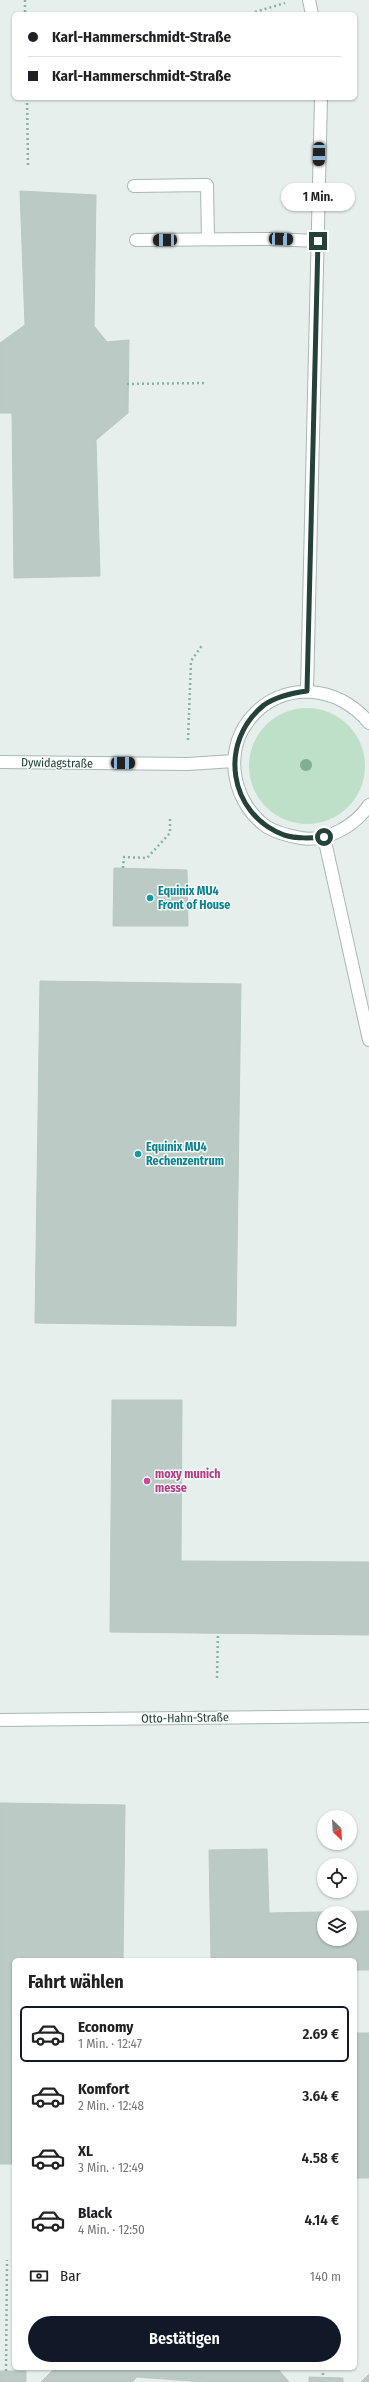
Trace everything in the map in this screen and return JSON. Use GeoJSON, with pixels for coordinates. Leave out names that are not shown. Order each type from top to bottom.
{"type":"FeatureCollection","features":[{"type":"Feature","properties":{"kind":"street"},"geometry":{"type":"LineString","coordinates":[[309,0],[312,12]]}},
{"type":"Feature","properties":{"kind":"street"},"geometry":{"type":"LineString","coordinates":[[307,691],[321,100]]}},
{"type":"Feature","properties":{"kind":"street"},"geometry":{"type":"LineString","coordinates":[[134,186],[207,185],[208,239]]}},
{"type":"Feature","properties":{"kind":"street"},"geometry":{"type":"LineString","coordinates":[[136,240],[208,239],[318,241]]}},
{"type":"Feature","properties":{"kind":"street"},"geometry":{"type":"LineString","coordinates":[[369,724],[357,709],[342,699],[325,693],[307,691],[285,695],[265,705],[249,720],[238,739],[234,761],[235,781],[242,798],[253,814],[268,827],[285,835],[304,838],[324,837],[341,831],[355,821],[369,805]]}},
{"type":"Feature","properties":{"kind":"street","name":"Dywidagstraße"},"geometry":{"type":"LineString","coordinates":[[0,762],[188,764],[234,761]]}},
{"type":"Feature","properties":{"kind":"street"},"geometry":{"type":"LineString","coordinates":[[324,837],[369,1040]]}},
{"type":"Feature","properties":{"kind":"street","name":"Otto-Hahn-Straße"},"geometry":{"type":"LineString","coordinates":[[0,1720],[369,1716]]}},
{"type":"Feature","properties":{"kind":"path"},"geometry":{"type":"LineString","coordinates":[[24,0],[25,12]]}},
{"type":"Feature","properties":{"kind":"path"},"geometry":{"type":"LineString","coordinates":[[255,12],[290,2]]}},
{"type":"Feature","properties":{"kind":"path"},"geometry":{"type":"LineString","coordinates":[[27,100],[28,165]]}},
{"type":"Feature","properties":{"kind":"path"},"geometry":{"type":"LineString","coordinates":[[127,384],[206,383]]}},
{"type":"Feature","properties":{"kind":"path"},"geometry":{"type":"LineString","coordinates":[[188,764],[191,661],[203,644]]}},
{"type":"Feature","properties":{"kind":"path"},"geometry":{"type":"LineString","coordinates":[[123,868],[124,857],[147,858],[152,853],[170,833],[170,817]]}},
{"type":"Feature","properties":{"kind":"path"},"geometry":{"type":"LineString","coordinates":[[217,1678],[218,1633]]}},
{"type":"Feature","properties":{"kind":"path"},"geometry":{"type":"LineString","coordinates":[[6,2371],[7,2260]]}},
{"type":"Feature","properties":{"kind":"path"},"geometry":{"type":"LineString","coordinates":[[323,2370],[323,2378]]}},
{"type":"Feature","properties":{"kind":"green space"},"geometry":{"type":"Polygon","coordinates":[[[307,708],[329,712],[348,725],[361,744],[365,766],[361,788],[348,807],[329,820],[307,824],[285,820],[266,807],[253,788],[249,766],[253,744],[266,725],[285,712],[307,708]]]}},
{"type":"Feature","properties":{"kind":"building"},"geometry":{"type":"Polygon","coordinates":[[[20,191],[96,195],[94,326],[107,342],[129,340],[128,413],[96,440],[100,576],[14,578],[12,413],[0,413],[0,343],[25,325],[20,191]]]}},
{"type":"Feature","properties":{"kind":"building","name":"Equinix MU4 Front of House"},"geometry":{"type":"Polygon","coordinates":[[[114,868],[187,870],[188,926],[113,926],[114,868]]]}},
{"type":"Feature","properties":{"kind":"building","name":"Equinix MU4 Rechenzentrum"},"geometry":{"type":"Polygon","coordinates":[[[40,981],[241,984],[236,1326],[35,1323],[40,981]]]}},
{"type":"Feature","properties":{"kind":"building","name":"moxy munich messe"},"geometry":{"type":"Polygon","coordinates":[[[112,1400],[182,1400],[181,1561],[369,1562],[369,1635],[110,1632],[112,1400]]]}},
{"type":"Feature","properties":{"kind":"building"},"geometry":{"type":"Polygon","coordinates":[[[0,1803],[125,1805],[123,1958],[12,1958],[12,2040],[0,2040],[0,1803]]]}},
{"type":"Feature","properties":{"kind":"building"},"geometry":{"type":"Polygon","coordinates":[[[267,1849],[269,1913],[317,1912],[317,1946],[357,1946],[357,1911],[369,1911],[369,1970],[357,1970],[357,1958],[211,1958],[209,1850],[267,1849]]]}},
{"type":"Feature","properties":{"kind":"building"},"geometry":{"type":"Polygon","coordinates":[[[357,2033],[369,2033],[369,2178],[357,2178],[357,2033]]]}},
{"type":"Feature","properties":{"kind":"building"},"geometry":{"type":"Polygon","coordinates":[[[0,2040],[12,2040],[12,2164],[0,2164],[0,2040]]]}},
{"type":"Feature","properties":{"kind":"building"},"geometry":{"type":"Polygon","coordinates":[[[53,2370],[279,2370],[289,2382],[204,2382],[137,2377],[132,2382],[41,2382],[53,2370]]]}},
{"type":"Feature","properties":{"kind":"building"},"geometry":{"type":"Polygon","coordinates":[[[0,2371],[26,2371],[26,2382],[0,2382],[0,2371]]]}},
{"type":"Feature","properties":{"kind":"building"},"geometry":{"type":"Polygon","coordinates":[[[369,2374],[369,2382],[361,2382],[369,2374]]]}},
{"type":"Feature","properties":{"kind":"building"},"geometry":{"type":"Polygon","coordinates":[[[309,2377],[343,2378],[343,2382],[309,2382],[309,2377]]]}},
{"type":"Feature","properties":{"kind":"place","name":"Equinix MU4 Front of House"},"geometry":{"type":"Point","coordinates":[150,898]}},
{"type":"Feature","properties":{"kind":"place","name":"Equinix MU4 Rechenzentrum"},"geometry":{"type":"Point","coordinates":[138,1154]}},
{"type":"Feature","properties":{"kind":"place","name":"moxy munich messe"},"geometry":{"type":"Point","coordinates":[147,1481]}},
{"type":"Feature","properties":{"kind":"route"},"geometry":{"type":"LineString","coordinates":[[318,241],[307,691],[285,695],[265,705],[249,720],[238,739],[234,761],[235,781],[242,798],[253,814],[268,827],[285,835],[304,838],[324,837]]}}]}
